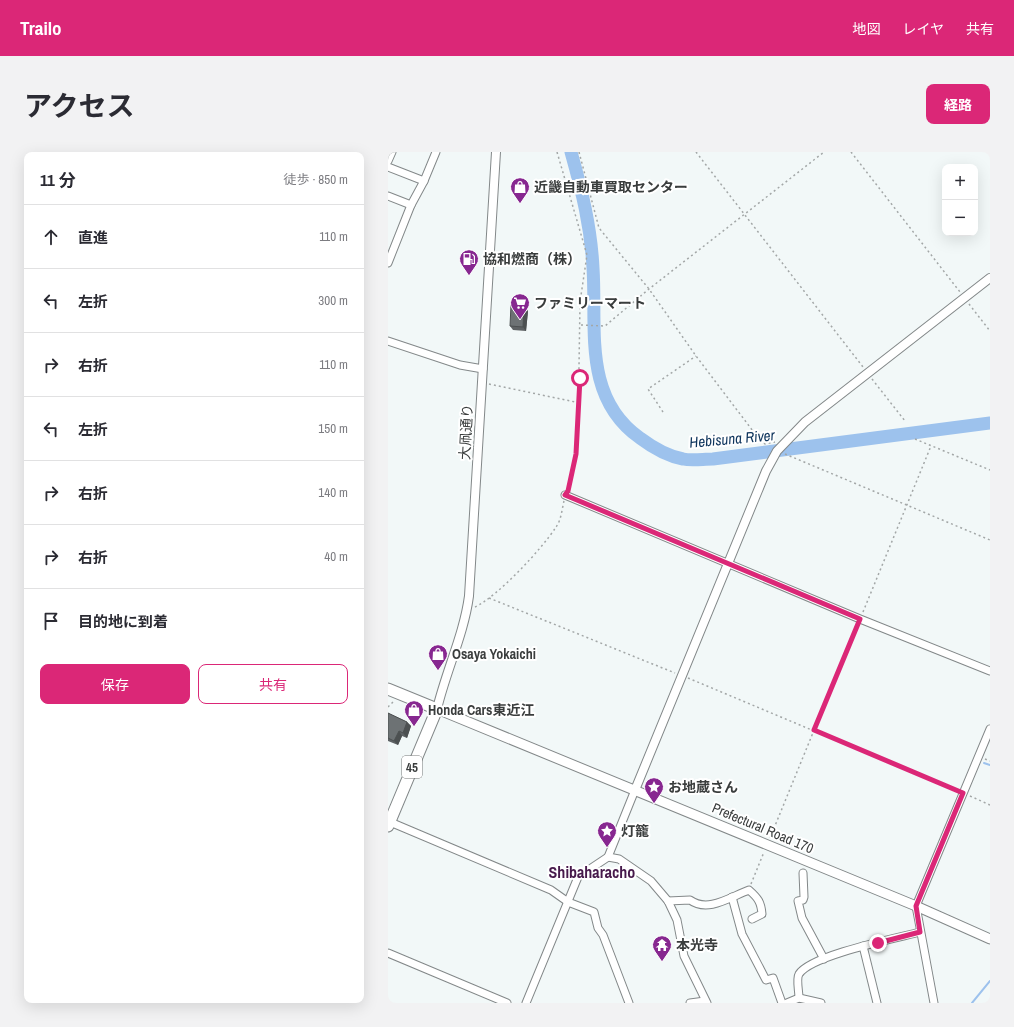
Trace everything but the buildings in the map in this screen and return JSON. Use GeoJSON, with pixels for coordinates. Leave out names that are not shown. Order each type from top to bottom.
{"type":"FeatureCollection","features":[{"type":"Feature","properties":{"kind":"main road"},"geometry":{"type":"LineString","coordinates":[[388,689],[436,709]]}},
{"type":"Feature","properties":{"kind":"main road","name":"Prefectural Road 170"},"geometry":{"type":"LineString","coordinates":[[436,709],[916,906],[990,939]]}},
{"type":"Feature","properties":{"kind":"main road","name":"45"},"geometry":{"type":"LineString","coordinates":[[389,824],[436,709]]}},
{"type":"Feature","properties":{"kind":"street"},"geometry":{"type":"LineString","coordinates":[[388,161],[392,152]]}},
{"type":"Feature","properties":{"kind":"street"},"geometry":{"type":"LineString","coordinates":[[388,263],[411,205],[424,181],[436,152]]}},
{"type":"Feature","properties":{"kind":"street","name":"大凧通り"},"geometry":{"type":"LineString","coordinates":[[436,709],[444,678],[467,609],[496,152]]}},
{"type":"Feature","properties":{"kind":"street"},"geometry":{"type":"LineString","coordinates":[[388,166],[424,181]]}},
{"type":"Feature","properties":{"kind":"street"},"geometry":{"type":"LineString","coordinates":[[388,196],[411,205]]}},
{"type":"Feature","properties":{"kind":"street"},"geometry":{"type":"LineString","coordinates":[[526,1003],[578,877],[608,857],[766,471],[777,451],[805,422],[990,278]]}},
{"type":"Feature","properties":{"kind":"street"},"geometry":{"type":"LineString","coordinates":[[388,341],[460,365],[483,369]]}},
{"type":"Feature","properties":{"kind":"street"},"geometry":{"type":"LineString","coordinates":[[565,495],[860,619],[990,671]]}},
{"type":"Feature","properties":{"kind":"street"},"geometry":{"type":"LineString","coordinates":[[934,1003],[916,906],[990,729]]}},
{"type":"Feature","properties":{"kind":"street"},"geometry":{"type":"LineString","coordinates":[[389,824],[552,890],[568,902],[594,912],[598,928],[603,935],[629,1003]]}},
{"type":"Feature","properties":{"kind":"street"},"geometry":{"type":"LineString","coordinates":[[608,857],[619,859],[651,881],[668,901],[677,920],[684,956],[706,1002],[690,1003]]}},
{"type":"Feature","properties":{"kind":"street"},"geometry":{"type":"LineString","coordinates":[[803,874],[804,897],[803,900],[798,901],[802,918],[824,958]]}},
{"type":"Feature","properties":{"kind":"street"},"geometry":{"type":"LineString","coordinates":[[668,901],[690,900],[697,905],[710,906],[749,890],[760,900],[762,914],[752,919]]}},
{"type":"Feature","properties":{"kind":"street"},"geometry":{"type":"LineString","coordinates":[[732,897],[742,934],[766,980],[773,978],[782,1003]]}},
{"type":"Feature","properties":{"kind":"street"},"geometry":{"type":"LineString","coordinates":[[799,998],[798,976],[802,970],[810,964],[863,946],[920,932]]}},
{"type":"Feature","properties":{"kind":"street"},"geometry":{"type":"LineString","coordinates":[[863,946],[877,1003]]}},
{"type":"Feature","properties":{"kind":"street"},"geometry":{"type":"LineString","coordinates":[[388,953],[507,1003]]}},
{"type":"Feature","properties":{"kind":"street"},"geometry":{"type":"LineString","coordinates":[[787,1003],[799,998],[821,1003]]}},
{"type":"Feature","properties":{"kind":"path"},"geometry":{"type":"LineString","coordinates":[[467,609],[479,605],[489,598],[530,559],[557,526],[565,495],[568,491],[576,454],[580,402],[580,302],[587,255],[557,152]]}},
{"type":"Feature","properties":{"kind":"path"},"geometry":{"type":"LineString","coordinates":[[579,152],[599,228],[649,289],[696,356],[759,439],[765,444],[782,439],[786,441]]}},
{"type":"Feature","properties":{"kind":"path"},"geometry":{"type":"LineString","coordinates":[[696,152],[905,421]]}},
{"type":"Feature","properties":{"kind":"path"},"geometry":{"type":"LineString","coordinates":[[581,325],[605,326],[649,289],[824,152]]}},
{"type":"Feature","properties":{"kind":"path"},"geometry":{"type":"LineString","coordinates":[[851,152],[990,331]]}},
{"type":"Feature","properties":{"kind":"path"},"geometry":{"type":"LineString","coordinates":[[663,412],[648,389],[696,356]]}},
{"type":"Feature","properties":{"kind":"path"},"geometry":{"type":"LineString","coordinates":[[482,383],[580,402]]}},
{"type":"Feature","properties":{"kind":"path"},"geometry":{"type":"LineString","coordinates":[[915,439],[990,470]]}},
{"type":"Feature","properties":{"kind":"path"},"geometry":{"type":"LineString","coordinates":[[749,890],[931,446]]}},
{"type":"Feature","properties":{"kind":"path"},"geometry":{"type":"LineString","coordinates":[[777,451],[990,540]]}},
{"type":"Feature","properties":{"kind":"path"},"geometry":{"type":"LineString","coordinates":[[489,598],[683,676],[990,804]]}},
{"type":"Feature","properties":{"kind":"waterway","name":"Hebisuna River"},"geometry":{"type":"LineString","coordinates":[[571,152],[582,195],[592,253],[594,337],[596,360],[601,382],[609,403],[621,421],[650,445],[677,458],[694,460],[713,459],[990,423]]}},
{"type":"Feature","properties":{"kind":"waterway"},"geometry":{"type":"LineString","coordinates":[[984,763],[990,765]]}},
{"type":"Feature","properties":{"kind":"waterway"},"geometry":{"type":"LineString","coordinates":[[972,1003],[990,981]]}},
{"type":"Feature","properties":{"kind":"place","name":"近畿自動車買取センター"},"geometry":{"type":"Point","coordinates":[520,204]}},
{"type":"Feature","properties":{"kind":"place","name":"協和燃商（株）"},"geometry":{"type":"Point","coordinates":[469,276]}},
{"type":"Feature","properties":{"kind":"place","name":"ファミリーマート"},"geometry":{"type":"Point","coordinates":[520,320]}},
{"type":"Feature","properties":{"kind":"place","name":"Osaya Yokaichi"},"geometry":{"type":"Point","coordinates":[438,671]}},
{"type":"Feature","properties":{"kind":"place","name":"Honda Cars東近江"},"geometry":{"type":"Point","coordinates":[414,727]}},
{"type":"Feature","properties":{"kind":"place","name":"お地蔵さん"},"geometry":{"type":"Point","coordinates":[654,804]}},
{"type":"Feature","properties":{"kind":"place","name":"灯籠"},"geometry":{"type":"Point","coordinates":[607,848]}},
{"type":"Feature","properties":{"kind":"place","name":"本光寺"},"geometry":{"type":"Point","coordinates":[662,962]}},
{"type":"Feature","properties":{"kind":"district","name":"Shibaharacho"},"geometry":{"type":"Point","coordinates":[592,872]}},
{"type":"Feature","properties":{"kind":"route"},"geometry":{"type":"LineString","coordinates":[[580,378],[580,402],[576,454],[568,491],[565,495],[860,619],[814,730],[963,793],[916,906],[920,932],[878,943]]}}]}
